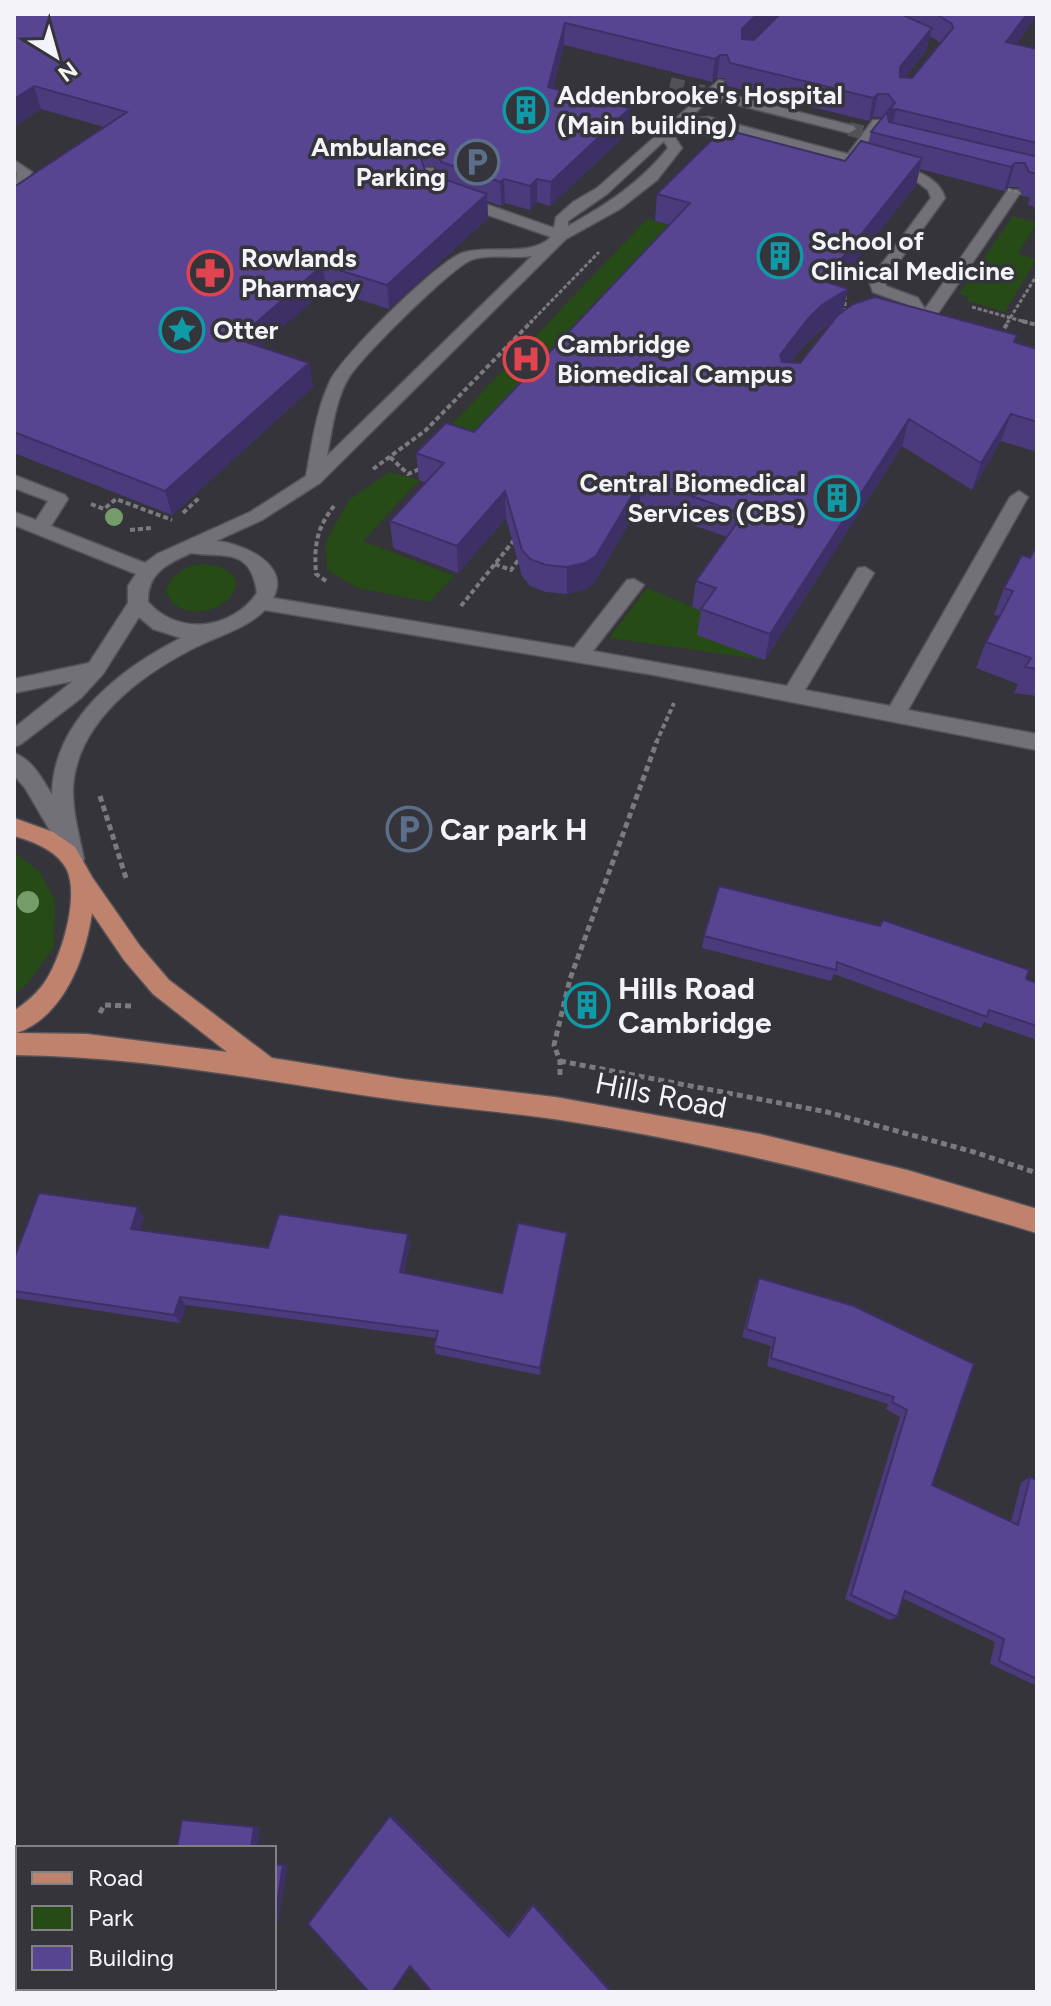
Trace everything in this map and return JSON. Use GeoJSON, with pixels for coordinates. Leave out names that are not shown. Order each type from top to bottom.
{"type":"FeatureCollection","features":[{"type":"Feature","properties":{"kind":"main road","name":"Hills Road"},"geometry":{"type":"LineString","coordinates":[[14,827],[43,836],[78,870],[132,953],[161,987],[265,1068]]}},
{"type":"Feature","properties":{"kind":"main road"},"geometry":{"type":"LineString","coordinates":[[14,1024],[35,1011],[53,990],[74,946],[78,870]]}},
{"type":"Feature","properties":{"kind":"main road","name":"Hills Road"},"geometry":{"type":"LineString","coordinates":[[14,1044],[87,1045],[403,1090],[555,1108],[760,1146],[907,1182],[1037,1221]]}},
{"type":"Feature","properties":{"kind":"street"},"geometry":{"type":"LineString","coordinates":[[14,739],[74,693],[96,669],[138,603],[138,586],[147,571],[164,558],[256,516],[314,479],[556,241],[561,220],[578,205],[602,191],[669,128],[721,90],[849,129]]}},
{"type":"Feature","properties":{"kind":"street"},"geometry":{"type":"LineString","coordinates":[[669,128],[709,121],[921,178],[935,188],[938,198],[877,281],[879,289],[912,301],[931,324]]}},
{"type":"Feature","properties":{"kind":"street"},"geometry":{"type":"LineString","coordinates":[[851,159],[878,123]]}},
{"type":"Feature","properties":{"kind":"street"},"geometry":{"type":"LineString","coordinates":[[314,479],[328,413],[341,375],[454,263],[495,251],[531,255],[615,206],[652,177],[675,148],[669,128]]}},
{"type":"Feature","properties":{"kind":"street"},"geometry":{"type":"LineString","coordinates":[[14,164],[25,172],[14,190]]}},
{"type":"Feature","properties":{"kind":"street"},"geometry":{"type":"LineString","coordinates":[[428,171],[433,191],[556,241]]}},
{"type":"Feature","properties":{"kind":"street"},"geometry":{"type":"LineString","coordinates":[[931,324],[1018,186]]}},
{"type":"Feature","properties":{"kind":"street"},"geometry":{"type":"LineString","coordinates":[[900,316],[931,324]]}},
{"type":"Feature","properties":{"kind":"street"},"geometry":{"type":"LineString","coordinates":[[14,481],[59,499],[40,528]]}},
{"type":"Feature","properties":{"kind":"street"},"geometry":{"type":"LineString","coordinates":[[895,715],[1019,497]]}},
{"type":"Feature","properties":{"kind":"street"},"geometry":{"type":"LineString","coordinates":[[14,518],[147,571]]}},
{"type":"Feature","properties":{"kind":"street"},"geometry":{"type":"LineString","coordinates":[[78,870],[62,809],[63,778],[72,749],[91,717],[153,662],[209,632],[235,623],[261,603],[267,593],[262,567],[249,555],[215,546],[188,548]]}},
{"type":"Feature","properties":{"kind":"street"},"geometry":{"type":"LineString","coordinates":[[792,695],[865,573]]}},
{"type":"Feature","properties":{"kind":"street"},"geometry":{"type":"LineString","coordinates":[[579,655],[634,585]]}},
{"type":"Feature","properties":{"kind":"street"},"geometry":{"type":"LineString","coordinates":[[138,603],[152,621],[177,632],[209,632]]}},
{"type":"Feature","properties":{"kind":"street"},"geometry":{"type":"LineString","coordinates":[[261,603],[579,655],[1037,742]]}},
{"type":"Feature","properties":{"kind":"street"},"geometry":{"type":"LineString","coordinates":[[14,686],[96,669]]}},
{"type":"Feature","properties":{"kind":"street"},"geometry":{"type":"LineString","coordinates":[[14,761],[33,782],[53,814],[78,870]]}},
{"type":"Feature","properties":{"kind":"path"},"geometry":{"type":"LineString","coordinates":[[994,181],[1037,194]]}},
{"type":"Feature","properties":{"kind":"path"},"geometry":{"type":"LineString","coordinates":[[996,186],[1037,194]]}},
{"type":"Feature","properties":{"kind":"path"},"geometry":{"type":"LineString","coordinates":[[366,474],[426,430],[602,249]]}},
{"type":"Feature","properties":{"kind":"path"},"geometry":{"type":"LineString","coordinates":[[995,344],[1037,275]]}},
{"type":"Feature","properties":{"kind":"path"},"geometry":{"type":"LineString","coordinates":[[390,457],[408,474],[435,463]]}},
{"type":"Feature","properties":{"kind":"path"},"geometry":{"type":"LineString","coordinates":[[59,499],[81,500],[104,509],[116,499],[174,521],[199,498]]}},
{"type":"Feature","properties":{"kind":"path"},"geometry":{"type":"LineString","coordinates":[[328,583],[316,574],[314,543],[318,526],[336,504]]}},
{"type":"Feature","properties":{"kind":"path"},"geometry":{"type":"LineString","coordinates":[[169,524],[183,521]]}},
{"type":"Feature","properties":{"kind":"path"},"geometry":{"type":"LineString","coordinates":[[126,530],[156,528]]}},
{"type":"Feature","properties":{"kind":"path"},"geometry":{"type":"LineString","coordinates":[[455,613],[524,528]]}},
{"type":"Feature","properties":{"kind":"path"},"geometry":{"type":"LineString","coordinates":[[494,564],[511,570],[519,559]]}},
{"type":"Feature","properties":{"kind":"path"},"geometry":{"type":"LineString","coordinates":[[559,1079],[560,1061],[554,1045],[570,979],[660,733],[677,696],[720,682]]}},
{"type":"Feature","properties":{"kind":"path"},"geometry":{"type":"LineString","coordinates":[[100,784],[100,793],[128,883]]}},
{"type":"Feature","properties":{"kind":"path"},"geometry":{"type":"LineString","coordinates":[[98,1019],[104,1005],[129,1008],[142,1000]]}},
{"type":"Feature","properties":{"kind":"path"},"geometry":{"type":"LineString","coordinates":[[560,1061],[827,1112],[974,1152],[1037,1173]]}},
{"type":"Feature","properties":{"kind":"green space"},"geometry":{"type":"Polygon","coordinates":[[[1013,216],[1037,223],[1018,254],[1036,259],[1005,312],[966,300],[968,296],[959,294],[1013,216]]]}},
{"type":"Feature","properties":{"kind":"green space"},"geometry":{"type":"Polygon","coordinates":[[[647,219],[700,234],[475,460],[432,445],[647,219]]]}},
{"type":"Feature","properties":{"kind":"green space"},"geometry":{"type":"Polygon","coordinates":[[[390,472],[419,480],[363,541],[454,576],[429,602],[358,588],[327,570],[326,541],[349,500],[390,472]]]}},
{"type":"Feature","properties":{"kind":"green space"},"geometry":{"type":"Polygon","coordinates":[[[194,565],[218,566],[232,575],[236,580],[234,592],[227,601],[204,611],[191,611],[179,608],[171,600],[166,589],[171,580],[194,565]]]}},
{"type":"Feature","properties":{"kind":"green space"},"geometry":{"type":"Polygon","coordinates":[[[647,588],[712,615],[765,660],[609,638],[647,588]]]}},
{"type":"Feature","properties":{"kind":"green space"},"geometry":{"type":"Polygon","coordinates":[[[14,852],[39,871],[55,900],[54,947],[26,985],[14,994],[14,852]]]}},
{"type":"Feature","properties":{"kind":"building"},"geometry":{"type":"Polygon","coordinates":[[[14,14],[757,14],[742,29],[742,39],[754,40],[780,14],[901,14],[932,28],[900,67],[900,77],[912,78],[953,28],[952,24],[936,14],[1027,14],[1006,42],[1037,49],[1037,143],[896,109],[889,110],[895,103],[888,94],[878,94],[873,98],[730,63],[727,55],[715,59],[565,23],[548,87],[630,108],[551,182],[537,179],[530,186],[504,179],[500,182],[441,162],[433,142],[419,143],[417,148],[426,173],[487,194],[387,285],[323,265],[237,339],[309,363],[165,491],[14,432],[14,187],[127,112],[34,86],[14,99],[14,14]]]}},
{"type":"Feature","properties":{"kind":"building"},"geometry":{"type":"Polygon","coordinates":[[[887,112],[889,122],[1034,156],[1037,154],[1037,174],[1029,172],[1025,163],[1015,163],[1011,167],[871,132],[887,112]]]}},
{"type":"Feature","properties":{"kind":"building"},"geometry":{"type":"Polygon","coordinates":[[[723,129],[845,161],[861,141],[922,158],[824,281],[848,289],[822,305],[808,319],[780,355],[782,362],[800,363],[838,315],[853,304],[875,297],[1017,335],[1014,342],[1037,349],[1037,422],[1011,414],[981,463],[909,419],[770,634],[701,609],[716,588],[696,581],[743,514],[642,479],[596,556],[585,563],[567,567],[546,565],[530,559],[522,550],[505,491],[457,546],[390,521],[444,463],[416,453],[446,423],[474,432],[690,203],[657,194],[723,129]]]}},
{"type":"Feature","properties":{"kind":"building"},"geometry":{"type":"Polygon","coordinates":[[[1037,545],[1037,669],[1025,667],[1031,658],[986,642],[1013,591],[1004,588],[1022,555],[1030,558],[1037,545]]]}},
{"type":"Feature","properties":{"kind":"building"},"geometry":{"type":"Polygon","coordinates":[[[719,886],[880,926],[883,920],[1029,970],[1026,979],[1037,983],[1037,1026],[989,1010],[987,1017],[837,962],[836,970],[704,936],[719,886]]]}},
{"type":"Feature","properties":{"kind":"building"},"geometry":{"type":"Polygon","coordinates":[[[39,1193],[138,1207],[131,1229],[268,1248],[279,1214],[408,1234],[400,1272],[502,1293],[518,1223],[567,1233],[540,1368],[434,1346],[438,1331],[180,1297],[174,1315],[14,1291],[14,1259],[39,1193]]]}},
{"type":"Feature","properties":{"kind":"building"},"geometry":{"type":"Polygon","coordinates":[[[759,1278],[854,1306],[974,1364],[932,1485],[1018,1525],[1030,1477],[1037,1480],[1037,1679],[999,1661],[1004,1639],[905,1591],[897,1617],[851,1595],[907,1410],[892,1402],[894,1397],[771,1358],[775,1338],[746,1329],[759,1278]]]}},
{"type":"Feature","properties":{"kind":"building"},"geometry":{"type":"Polygon","coordinates":[[[390,1816],[509,1937],[533,1905],[611,1992],[432,1992],[410,1966],[392,1992],[369,1992],[308,1924],[390,1816]]]}},
{"type":"Feature","properties":{"kind":"building"},"geometry":{"type":"Polygon","coordinates":[[[182,1820],[254,1827],[251,1846],[177,1846],[182,1820]]]}},
{"type":"Feature","properties":{"kind":"building"},"geometry":{"type":"Polygon","coordinates":[[[276,1864],[283,1865],[276,1909],[276,1864]]]}},
{"type":"Feature","properties":{"kind":"building"},"geometry":{"type":"Polygon","coordinates":[[[40,1990],[232,1990],[231,1992],[40,1990]]]}},
{"type":"Feature","properties":{"kind":"tunnel"},"geometry":{"type":"LineString","coordinates":[[670,84],[723,97]]}},
{"type":"Feature","properties":{"kind":"tunnel"},"geometry":{"type":"LineString","coordinates":[[849,129],[890,139]]}},
{"type":"Feature","properties":{"kind":"place","name":"Addenbrooke's Hospital (Main building)"},"geometry":{"type":"Point","coordinates":[526,110]}},
{"type":"Feature","properties":{"kind":"place","name":"Ambulance Parking"},"geometry":{"type":"Point","coordinates":[477,162]}},
{"type":"Feature","properties":{"kind":"place","name":"School of Clinical Medicine"},"geometry":{"type":"Point","coordinates":[780,256]}},
{"type":"Feature","properties":{"kind":"place","name":"Rowlands Pharmacy"},"geometry":{"type":"Point","coordinates":[210,273]}},
{"type":"Feature","properties":{"kind":"place","name":"Otter"},"geometry":{"type":"Point","coordinates":[182,330]}},
{"type":"Feature","properties":{"kind":"place","name":"Cambridge Biomedical Campus"},"geometry":{"type":"Point","coordinates":[526,359]}},
{"type":"Feature","properties":{"kind":"place","name":"Central Biomedical Services (CBS)"},"geometry":{"type":"Point","coordinates":[837,498]}},
{"type":"Feature","properties":{"kind":"place","name":"Car park H"},"geometry":{"type":"Point","coordinates":[409,829]}},
{"type":"Feature","properties":{"kind":"place","name":"Hills Road Cambridge"},"geometry":{"type":"Point","coordinates":[587,1005]}}]}
